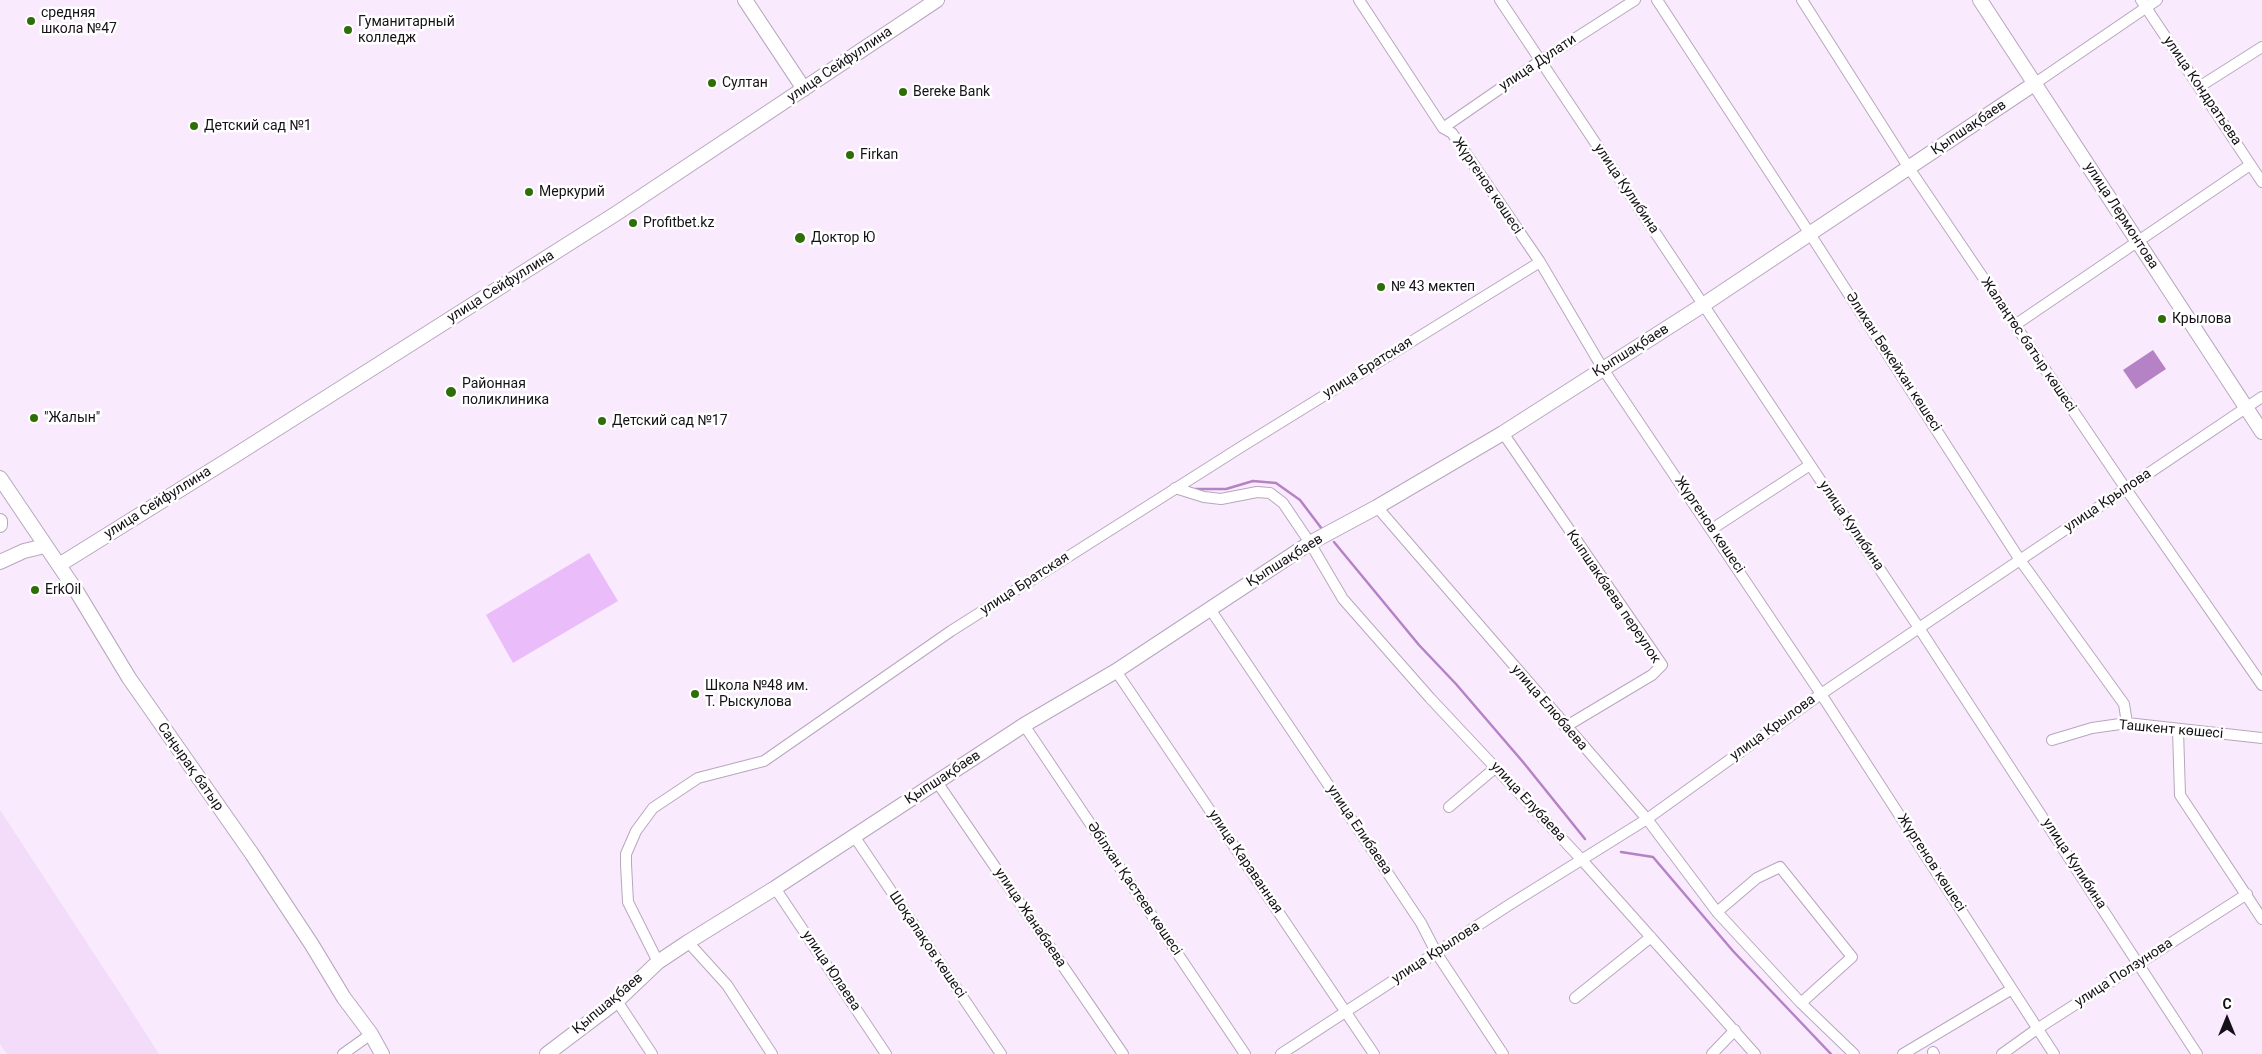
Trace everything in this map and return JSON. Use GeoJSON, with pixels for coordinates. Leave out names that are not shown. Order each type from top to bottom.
{"type":"FeatureCollection","features":[{"type":"Feature","properties":{"kind":"street"},"geometry":{"type":"LineString","coordinates":[[745,0],[804,89]]}},
{"type":"Feature","properties":{"kind":"street","name":"улица Сейфуллина"},"geometry":{"type":"LineString","coordinates":[[59,565],[617,213],[937,0]]}},
{"type":"Feature","properties":{"kind":"street","name":"Жүргенов көшесі"},"geometry":{"type":"LineString","coordinates":[[1359,0],[1443,128],[1452,133],[1540,262],[1603,369],[1821,694],[2054,1054]]}},
{"type":"Feature","properties":{"kind":"street","name":"улица Кулибина"},"geometry":{"type":"LineString","coordinates":[[1500,0],[1919,628],[2197,1054]]}},
{"type":"Feature","properties":{"kind":"street","name":"улица Дулати"},"geometry":{"type":"LineString","coordinates":[[1443,128],[1540,61],[1635,0]]}},
{"type":"Feature","properties":{"kind":"street","name":"Әлихан Бөкейхан көшесі"},"geometry":{"type":"LineString","coordinates":[[1656,0],[1810,234],[2020,560],[2124,704],[2127,723]]}},
{"type":"Feature","properties":{"kind":"street","name":"Жалаңтөс батыр көшесі"},"geometry":{"type":"LineString","coordinates":[[1802,0],[1909,168],[2126,489],[2262,684]]}},
{"type":"Feature","properties":{"kind":"street","name":"улица Лермонтова"},"geometry":{"type":"LineString","coordinates":[[1980,0],[2262,432]]}},
{"type":"Feature","properties":{"kind":"street"},"geometry":{"type":"LineString","coordinates":[[2034,84],[2144,4],[2157,0]]}},
{"type":"Feature","properties":{"kind":"street","name":"улица Кондратьева"},"geometry":{"type":"LineString","coordinates":[[2144,4],[2262,182]]}},
{"type":"Feature","properties":{"kind":"street"},"geometry":{"type":"LineString","coordinates":[[2199,87],[2262,47]]}},
{"type":"Feature","properties":{"kind":"street","name":"Қыпшақбаев"},"geometry":{"type":"LineString","coordinates":[[547,1054],[617,1001],[658,962],[688,942],[776,888],[1024,725],[1116,671],[1310,543],[1377,507],[1503,433],[1704,305],[2034,84]]}},
{"type":"Feature","properties":{"kind":"street"},"geometry":{"type":"LineString","coordinates":[[2015,324],[2250,164]]}},
{"type":"Feature","properties":{"kind":"street","name":"улица Братская"},"geometry":{"type":"LineString","coordinates":[[658,962],[628,902],[626,864],[626,854],[636,831],[653,808],[698,778],[764,761],[951,631],[1175,488],[1540,262]]}},
{"type":"Feature","properties":{"kind":"street","name":"улица Крылова"},"geometry":{"type":"LineString","coordinates":[[1281,1054],[1508,905],[1647,819],[1821,694],[2262,397]]}},
{"type":"Feature","properties":{"kind":"street","name":"Кыпшакбаева переулок"},"geometry":{"type":"LineString","coordinates":[[1503,433],[1662,665],[1652,675],[1565,726]]}},
{"type":"Feature","properties":{"kind":"street"},"geometry":{"type":"LineString","coordinates":[[1712,529],[1810,464]]}},
{"type":"Feature","properties":{"kind":"street","name":"Саңырақ батыр"},"geometry":{"type":"LineString","coordinates":[[0,478],[59,565],[129,678],[252,854],[312,945],[344,998],[371,1034],[382,1054]]}},
{"type":"Feature","properties":{"kind":"street","name":"улица Елубаева"},"geometry":{"type":"LineString","coordinates":[[1175,488],[1204,497],[1221,499],[1257,492],[1270,493],[1283,503],[1310,543],[1343,599],[1430,698],[1582,860],[1755,1054]]}},
{"type":"Feature","properties":{"kind":"street","name":"улица Елюбаева"},"geometry":{"type":"LineString","coordinates":[[1377,507],[1647,819],[1717,912],[1801,1003],[1854,1054]]}},
{"type":"Feature","properties":{"kind":"street"},"geometry":{"type":"LineString","coordinates":[[0,562],[24,551],[45,546]]}},
{"type":"Feature","properties":{"kind":"street","name":"улица Елибаева"},"geometry":{"type":"LineString","coordinates":[[1210,609],[1388,872],[1421,923],[1436,954],[1503,1054]]}},
{"type":"Feature","properties":{"kind":"street","name":"улица Караванная"},"geometry":{"type":"LineString","coordinates":[[1116,671],[1374,1054]]}},
{"type":"Feature","properties":{"kind":"street","name":"Ташкент көшесі"},"geometry":{"type":"LineString","coordinates":[[2052,740],[2092,728],[2127,723],[2262,738]]}},
{"type":"Feature","properties":{"kind":"street","name":"Әбілхан Қастеев көшесі"},"geometry":{"type":"LineString","coordinates":[[1024,725],[1245,1054]]}},
{"type":"Feature","properties":{"kind":"street"},"geometry":{"type":"LineString","coordinates":[[2178,730],[2180,795],[2262,919]]}},
{"type":"Feature","properties":{"kind":"street"},"geometry":{"type":"LineString","coordinates":[[1449,807],[1495,768]]}},
{"type":"Feature","properties":{"kind":"street","name":"улица Жанабаева"},"geometry":{"type":"LineString","coordinates":[[937,782],[1123,1054]]}},
{"type":"Feature","properties":{"kind":"street","name":"Шоқалақов көшесі"},"geometry":{"type":"LineString","coordinates":[[854,836],[1001,1054]]}},
{"type":"Feature","properties":{"kind":"street"},"geometry":{"type":"LineString","coordinates":[[1717,912],[1757,878],[1780,867],[1852,957],[1801,1003]]}},
{"type":"Feature","properties":{"kind":"street","name":"улица Юлаева"},"geometry":{"type":"LineString","coordinates":[[776,888],[886,1054]]}},
{"type":"Feature","properties":{"kind":"street","name":"улица Ползунова"},"geometry":{"type":"LineString","coordinates":[[2002,1054],[2037,1029],[2247,894]]}},
{"type":"Feature","properties":{"kind":"street"},"geometry":{"type":"LineString","coordinates":[[1575,998],[1651,937]]}},
{"type":"Feature","properties":{"kind":"street"},"geometry":{"type":"LineString","coordinates":[[688,942],[726,985],[772,1054]]}},
{"type":"Feature","properties":{"kind":"street"},"geometry":{"type":"LineString","coordinates":[[1903,1054],[2012,990]]}},
{"type":"Feature","properties":{"kind":"street"},"geometry":{"type":"LineString","coordinates":[[617,1001],[652,1054]]}},
{"type":"Feature","properties":{"kind":"street"},"geometry":{"type":"LineString","coordinates":[[1712,1054],[1735,1030]]}},
{"type":"Feature","properties":{"kind":"street"},"geometry":{"type":"LineString","coordinates":[[343,1054],[371,1034]]}},
{"type":"Feature","properties":{"kind":"shaded area"},"geometry":{"type":"Polygon","coordinates":[[[2153,350],[2166,369],[2136,389],[2123,370],[2153,350]]]}},
{"type":"Feature","properties":{"kind":"shaded area"},"geometry":{"type":"Polygon","coordinates":[[[589,553],[618,601],[513,663],[486,615],[589,553]]]}},
{"type":"Feature","properties":{"kind":"shaded area"},"geometry":{"type":"Polygon","coordinates":[[[0,810],[159,1054],[7,1054],[0,1044],[0,810]]]}},
{"type":"Feature","properties":{"kind":"waterway"},"geometry":{"type":"LineString","coordinates":[[1195,489],[1226,489],[1253,481],[1276,483],[1300,500],[1322,529]]}},
{"type":"Feature","properties":{"kind":"waterway"},"geometry":{"type":"LineString","coordinates":[[1334,542],[1419,645],[1456,684],[1523,762],[1585,839]]}},
{"type":"Feature","properties":{"kind":"waterway"},"geometry":{"type":"LineString","coordinates":[[1621,852],[1653,857],[1733,951],[1831,1054]]}},
{"type":"Feature","properties":{"kind":"place","name":"средняя школа №47"},"geometry":{"type":"Point","coordinates":[31,21]}},
{"type":"Feature","properties":{"kind":"place","name":"Гуманитарный колледж"},"geometry":{"type":"Point","coordinates":[348,30]}},
{"type":"Feature","properties":{"kind":"place","name":"Султан"},"geometry":{"type":"Point","coordinates":[712,83]}},
{"type":"Feature","properties":{"kind":"place","name":"Bereke Bank"},"geometry":{"type":"Point","coordinates":[903,92]}},
{"type":"Feature","properties":{"kind":"place","name":"Детский сад №1"},"geometry":{"type":"Point","coordinates":[194,126]}},
{"type":"Feature","properties":{"kind":"place","name":"Firkan"},"geometry":{"type":"Point","coordinates":[850,155]}},
{"type":"Feature","properties":{"kind":"place","name":"Меркурий"},"geometry":{"type":"Point","coordinates":[529,192]}},
{"type":"Feature","properties":{"kind":"place","name":"Profitbet.kz"},"geometry":{"type":"Point","coordinates":[633,223]}},
{"type":"Feature","properties":{"kind":"place","name":"Доктор Ю"},"geometry":{"type":"Point","coordinates":[800,238]}},
{"type":"Feature","properties":{"kind":"place","name":"№ 43 мектеп"},"geometry":{"type":"Point","coordinates":[1381,287]}},
{"type":"Feature","properties":{"kind":"place","name":"Крылова"},"geometry":{"type":"Point","coordinates":[2162,319]}},
{"type":"Feature","properties":{"kind":"place","name":"Районная поликлиника"},"geometry":{"type":"Point","coordinates":[451,392]}},
{"type":"Feature","properties":{"kind":"place","name":"\"Жалын\""},"geometry":{"type":"Point","coordinates":[34,418]}},
{"type":"Feature","properties":{"kind":"place","name":"Детский сад №17"},"geometry":{"type":"Point","coordinates":[602,421]}},
{"type":"Feature","properties":{"kind":"place","name":"ErkOil"},"geometry":{"type":"Point","coordinates":[35,590]}},
{"type":"Feature","properties":{"kind":"place","name":"Школа №48 им. Т. Рыскулова"},"geometry":{"type":"Point","coordinates":[695,694]}}]}
